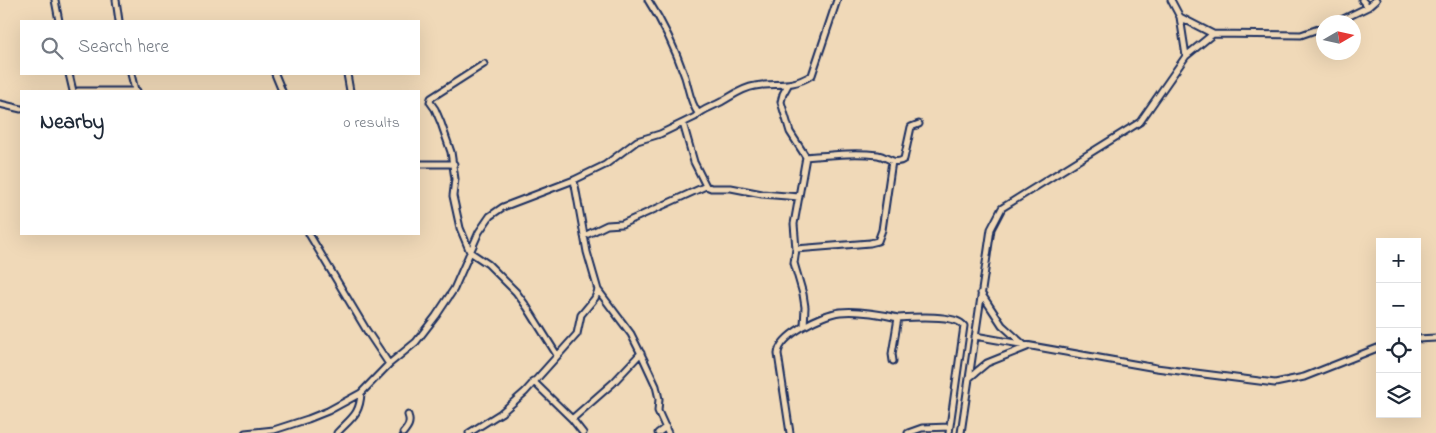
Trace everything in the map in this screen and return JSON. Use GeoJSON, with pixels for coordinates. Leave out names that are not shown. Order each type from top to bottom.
{"type":"FeatureCollection","features":[{"type":"Feature","properties":{"kind":"street"},"geometry":{"type":"LineString","coordinates":[[55,0],[59,20]]}},
{"type":"Feature","properties":{"kind":"street"},"geometry":{"type":"LineString","coordinates":[[116,0],[119,20]]}},
{"type":"Feature","properties":{"kind":"street"},"geometry":{"type":"LineString","coordinates":[[648,0],[662,24],[685,76],[692,104],[698,113]]}},
{"type":"Feature","properties":{"kind":"street"},"geometry":{"type":"LineString","coordinates":[[245,433],[274,430],[308,419],[328,411],[361,393],[389,364],[416,342],[436,316],[454,289],[478,232],[490,216],[502,207],[574,180],[605,165],[637,141],[660,134],[683,123],[734,94],[754,86],[788,85],[812,75],[837,0]]}},
{"type":"Feature","properties":{"kind":"street"},"geometry":{"type":"LineString","coordinates":[[1171,0],[1180,16],[1186,56]]}},
{"type":"Feature","properties":{"kind":"street"},"geometry":{"type":"LineString","coordinates":[[1362,0],[1368,7]]}},
{"type":"Feature","properties":{"kind":"street"},"geometry":{"type":"LineString","coordinates":[[1351,15],[1368,7],[1376,0]]}},
{"type":"Feature","properties":{"kind":"street"},"geometry":{"type":"LineString","coordinates":[[1180,16],[1213,34],[1301,35],[1316,30]]}},
{"type":"Feature","properties":{"kind":"street"},"geometry":{"type":"LineString","coordinates":[[961,433],[990,229],[1002,208],[1140,122],[1186,56],[1213,34]]}},
{"type":"Feature","properties":{"kind":"street"},"geometry":{"type":"LineString","coordinates":[[484,64],[431,98],[430,102],[440,122],[454,164],[453,196],[460,228],[470,252],[488,264],[516,292],[527,306],[557,355]]}},
{"type":"Feature","properties":{"kind":"street"},"geometry":{"type":"LineString","coordinates":[[69,75],[73,90]]}},
{"type":"Feature","properties":{"kind":"street"},"geometry":{"type":"LineString","coordinates":[[131,75],[136,90]]}},
{"type":"Feature","properties":{"kind":"street"},"geometry":{"type":"LineString","coordinates":[[275,75],[282,90]]}},
{"type":"Feature","properties":{"kind":"street"},"geometry":{"type":"LineString","coordinates":[[347,75],[350,90]]}},
{"type":"Feature","properties":{"kind":"street"},"geometry":{"type":"LineString","coordinates":[[788,85],[781,102],[790,132],[806,157],[794,224],[796,249],[794,263],[803,294],[805,307],[804,326]]}},
{"type":"Feature","properties":{"kind":"street"},"geometry":{"type":"LineString","coordinates":[[0,104],[20,109]]}},
{"type":"Feature","properties":{"kind":"street"},"geometry":{"type":"LineString","coordinates":[[683,123],[694,162],[706,186],[798,197]]}},
{"type":"Feature","properties":{"kind":"street"},"geometry":{"type":"LineString","coordinates":[[806,157],[870,154],[883,156],[892,161],[901,161],[904,159],[911,128],[919,124]]}},
{"type":"Feature","properties":{"kind":"street"},"geometry":{"type":"LineString","coordinates":[[796,249],[878,241],[882,230],[892,161]]}},
{"type":"Feature","properties":{"kind":"street"},"geometry":{"type":"LineString","coordinates":[[420,164],[454,164]]}},
{"type":"Feature","properties":{"kind":"street"},"geometry":{"type":"LineString","coordinates":[[574,180],[587,252],[598,290],[631,334],[641,353],[656,386],[659,399],[658,412],[668,433]]}},
{"type":"Feature","properties":{"kind":"street"},"geometry":{"type":"LineString","coordinates":[[584,236],[608,225],[622,224],[706,186]]}},
{"type":"Feature","properties":{"kind":"street"},"geometry":{"type":"LineString","coordinates":[[310,235],[389,364]]}},
{"type":"Feature","properties":{"kind":"street"},"geometry":{"type":"LineString","coordinates":[[469,433],[501,413],[525,392],[577,334],[581,315],[595,298],[598,290]]}},
{"type":"Feature","properties":{"kind":"street"},"geometry":{"type":"LineString","coordinates":[[981,292],[1002,325],[1027,346]]}},
{"type":"Feature","properties":{"kind":"street"},"geometry":{"type":"LineString","coordinates":[[790,433],[778,349],[793,333],[804,326],[839,312],[898,318],[926,317],[957,320],[964,326],[949,433]]}},
{"type":"Feature","properties":{"kind":"street"},"geometry":{"type":"LineString","coordinates":[[893,362],[892,354],[898,318]]}},
{"type":"Feature","properties":{"kind":"street"},"geometry":{"type":"LineString","coordinates":[[975,336],[1156,368],[1275,383],[1304,378],[1376,349]]}},
{"type":"Feature","properties":{"kind":"street"},"geometry":{"type":"LineString","coordinates":[[1421,339],[1436,338]]}},
{"type":"Feature","properties":{"kind":"street"},"geometry":{"type":"LineString","coordinates":[[969,378],[987,362],[1027,346]]}},
{"type":"Feature","properties":{"kind":"street"},"geometry":{"type":"LineString","coordinates":[[572,420],[613,383],[641,353]]}},
{"type":"Feature","properties":{"kind":"street"},"geometry":{"type":"LineString","coordinates":[[533,381],[583,433]]}},
{"type":"Feature","properties":{"kind":"street"},"geometry":{"type":"LineString","coordinates":[[337,433],[357,413],[361,393]]}},
{"type":"Feature","properties":{"kind":"street"},"geometry":{"type":"LineString","coordinates":[[403,433],[408,427],[410,420],[408,415]]}},
{"type":"Feature","properties":{"kind":"street"},"geometry":{"type":"LineString","coordinates":[[908,433],[922,428],[950,426]]}},
{"type":"Feature","properties":{"kind":"street"},"geometry":{"type":"LineString","coordinates":[[658,433],[666,427]]}}]}
